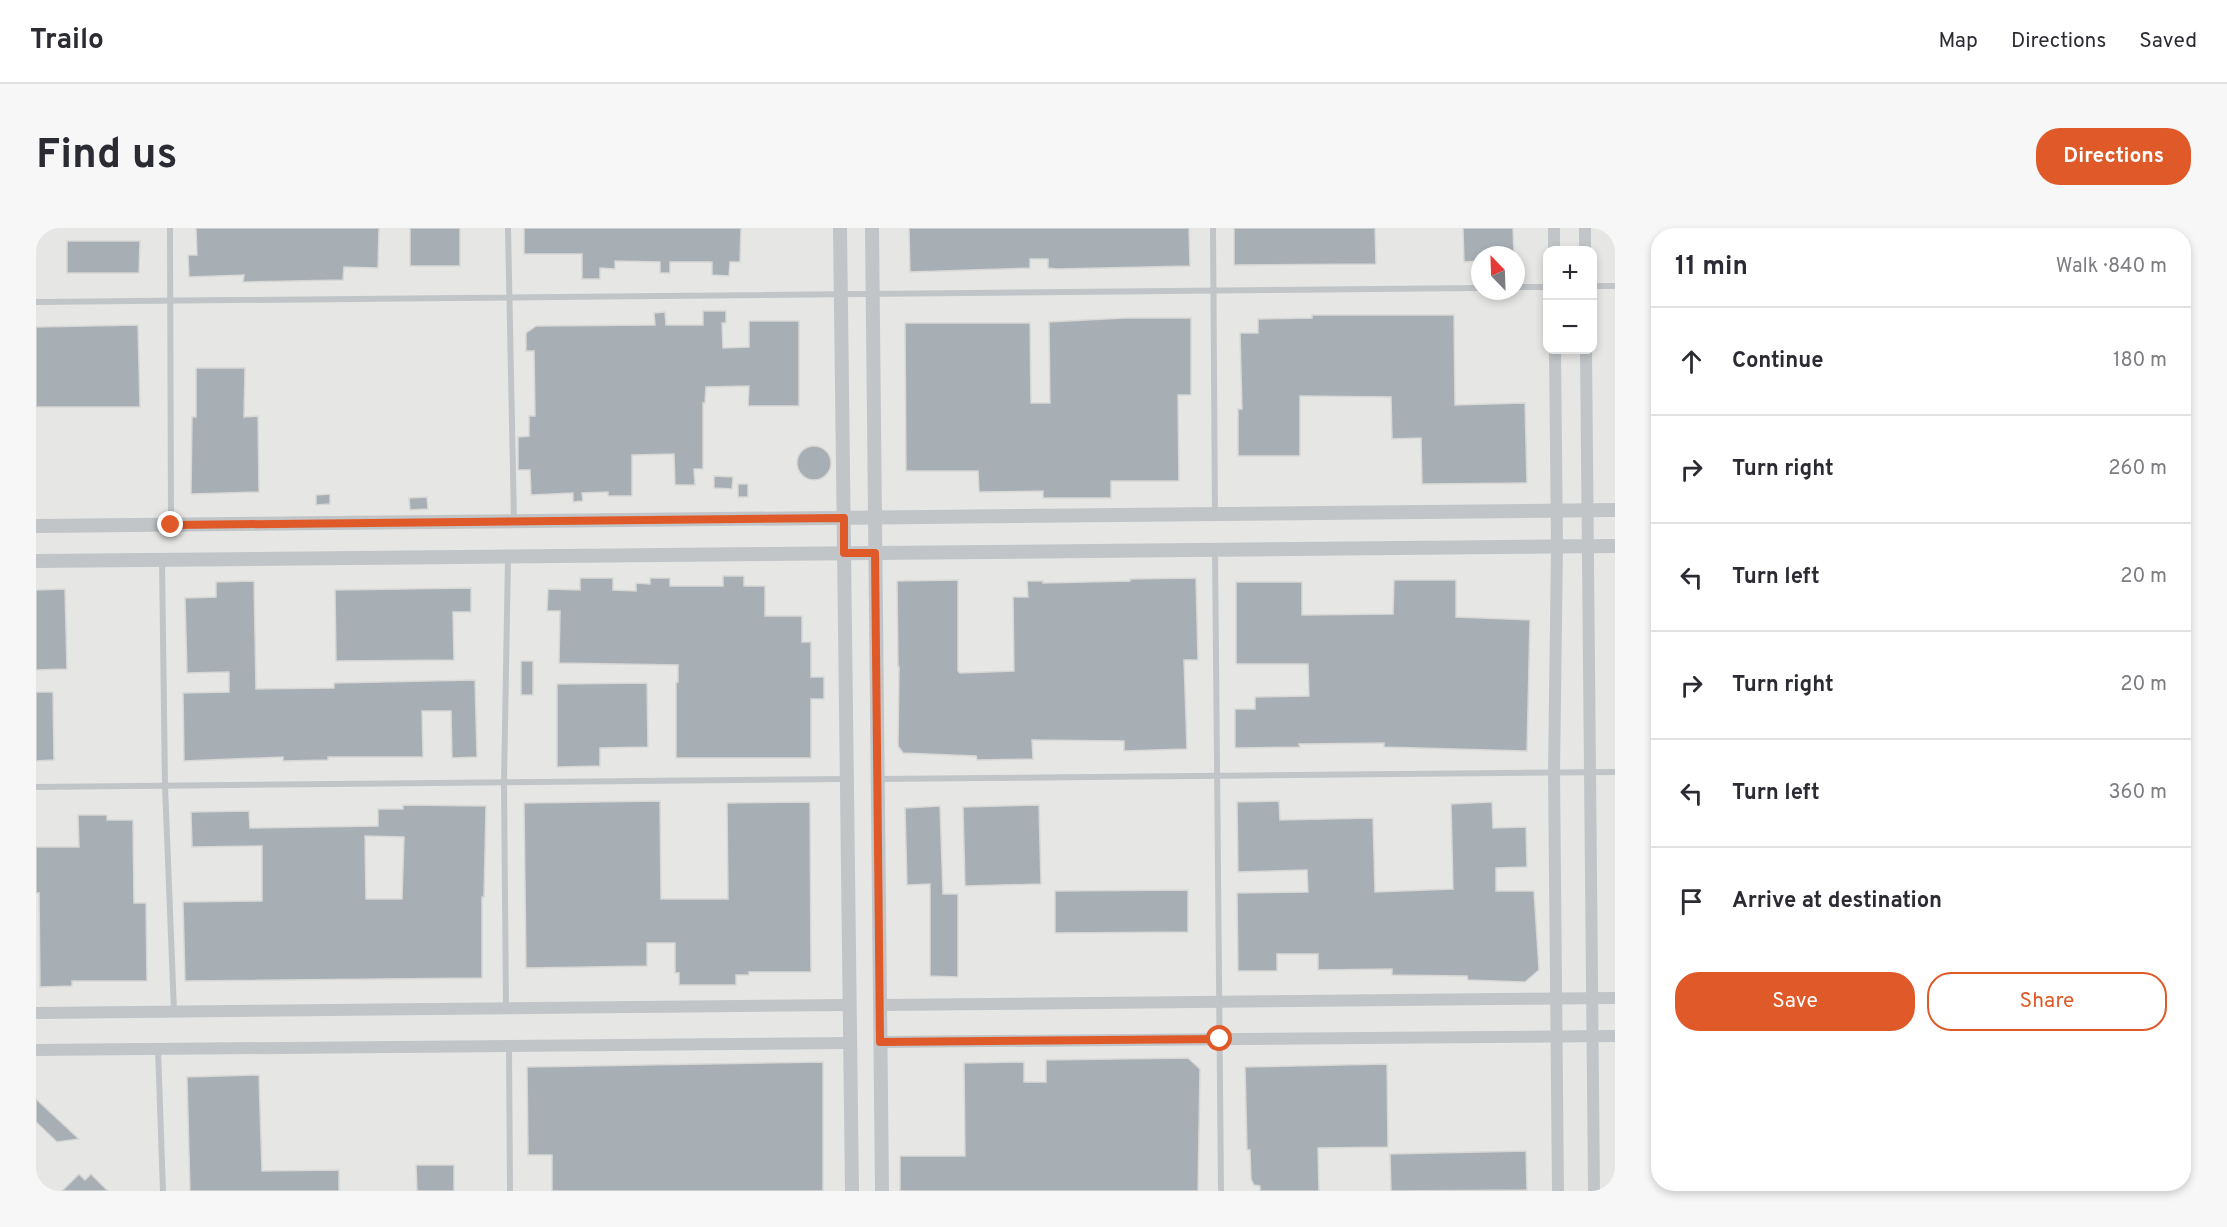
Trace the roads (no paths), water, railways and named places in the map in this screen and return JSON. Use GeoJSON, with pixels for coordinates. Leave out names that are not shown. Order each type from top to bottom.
{"type":"FeatureCollection","features":[{"type":"Feature","properties":{"kind":"street"},"geometry":{"type":"LineString","coordinates":[[840,228],[852,1191]]}},
{"type":"Feature","properties":{"kind":"street"},"geometry":{"type":"LineString","coordinates":[[872,228],[882,1191]]}},
{"type":"Feature","properties":{"kind":"street"},"geometry":{"type":"LineString","coordinates":[[1554,228],[1554,246]]}},
{"type":"Feature","properties":{"kind":"street"},"geometry":{"type":"LineString","coordinates":[[1585,228],[1586,246]]}},
{"type":"Feature","properties":{"kind":"street"},"geometry":{"type":"LineString","coordinates":[[1555,354],[1557,547],[1554,772],[1558,1191]]}},
{"type":"Feature","properties":{"kind":"street"},"geometry":{"type":"LineString","coordinates":[[1586,354],[1594,1191]]}},
{"type":"Feature","properties":{"kind":"street"},"geometry":{"type":"LineString","coordinates":[[36,526],[1615,510]]}},
{"type":"Feature","properties":{"kind":"street"},"geometry":{"type":"LineString","coordinates":[[36,561],[1615,546]]}},
{"type":"Feature","properties":{"kind":"street"},"geometry":{"type":"LineString","coordinates":[[880,1005],[1615,998]]}},
{"type":"Feature","properties":{"kind":"street"},"geometry":{"type":"LineString","coordinates":[[36,1012],[849,1005]]}},
{"type":"Feature","properties":{"kind":"street"},"geometry":{"type":"LineString","coordinates":[[880,1042],[1615,1036]]}},
{"type":"Feature","properties":{"kind":"street"},"geometry":{"type":"LineString","coordinates":[[36,1050],[850,1042]]}},
{"type":"Feature","properties":{"kind":"lane"},"geometry":{"type":"LineString","coordinates":[[170,228],[171,525]]}},
{"type":"Feature","properties":{"kind":"lane"},"geometry":{"type":"LineString","coordinates":[[508,228],[514,521]]}},
{"type":"Feature","properties":{"kind":"lane"},"geometry":{"type":"LineString","coordinates":[[1213,228],[1215,514]]}},
{"type":"Feature","properties":{"kind":"lane"},"geometry":{"type":"LineString","coordinates":[[1597,286],[1615,286]]}},
{"type":"Feature","properties":{"kind":"lane"},"geometry":{"type":"LineString","coordinates":[[1525,287],[1543,287]]}},
{"type":"Feature","properties":{"kind":"lane"},"geometry":{"type":"LineString","coordinates":[[36,302],[1471,288]]}},
{"type":"Feature","properties":{"kind":"lane"},"geometry":{"type":"LineString","coordinates":[[1215,550],[1221,1191]]}},
{"type":"Feature","properties":{"kind":"lane"},"geometry":{"type":"LineString","coordinates":[[506,1008],[504,783],[508,556]]}},
{"type":"Feature","properties":{"kind":"lane"},"geometry":{"type":"LineString","coordinates":[[162,560],[165,786],[174,1011]]}},
{"type":"Feature","properties":{"kind":"lane"},"geometry":{"type":"LineString","coordinates":[[878,779],[1615,772]]}},
{"type":"Feature","properties":{"kind":"lane"},"geometry":{"type":"LineString","coordinates":[[36,788],[847,779]]}},
{"type":"Feature","properties":{"kind":"lane"},"geometry":{"type":"LineString","coordinates":[[509,1046],[510,1191]]}},
{"type":"Feature","properties":{"kind":"lane"},"geometry":{"type":"LineString","coordinates":[[158,1049],[163,1191]]}}]}
